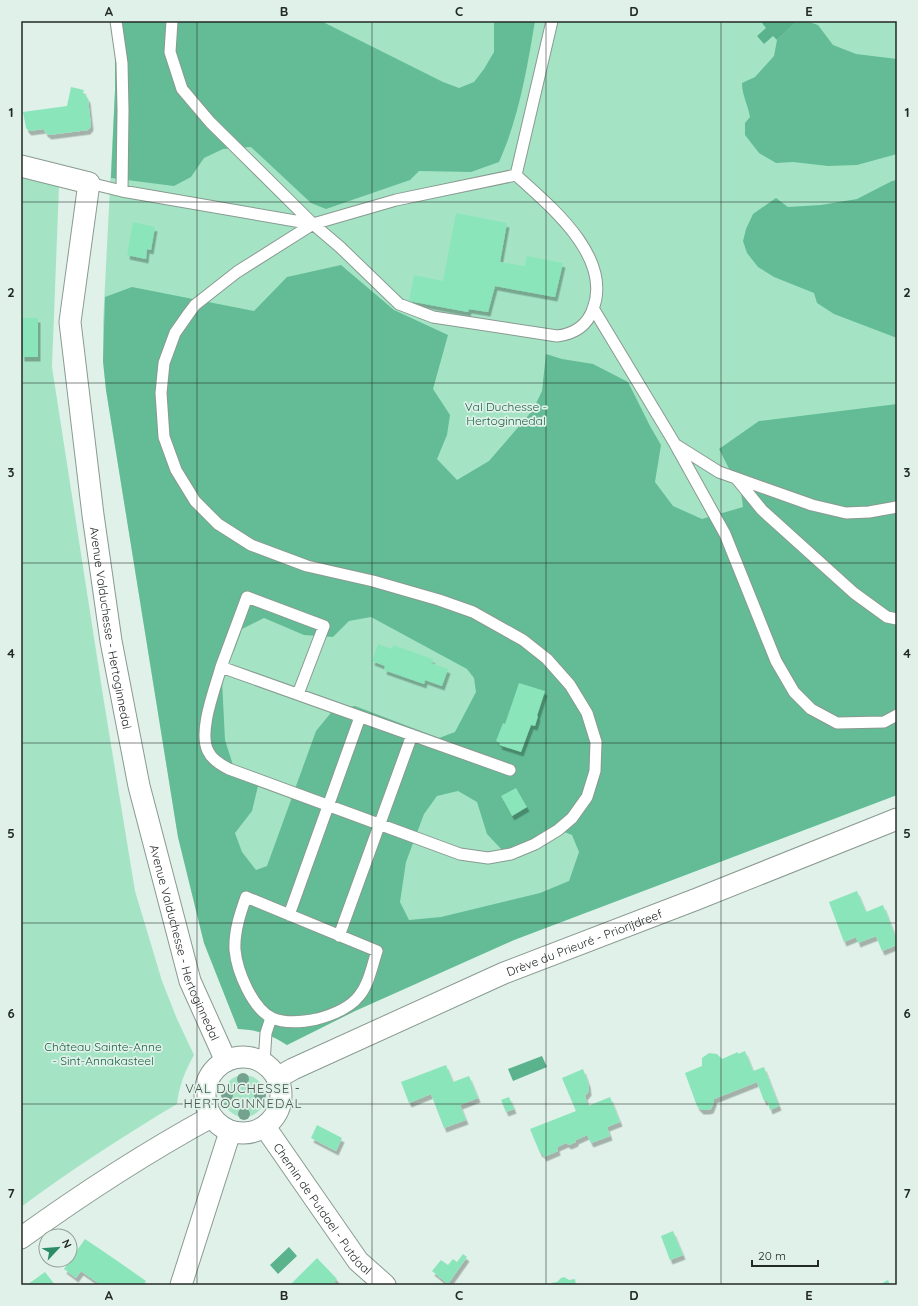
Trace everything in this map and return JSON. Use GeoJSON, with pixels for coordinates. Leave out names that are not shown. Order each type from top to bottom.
{"type":"FeatureCollection","features":[{"type":"Feature","properties":{"kind":"street"},"geometry":{"type":"LineString","coordinates":[[21,166],[89,183]]}},
{"type":"Feature","properties":{"kind":"street","name":"Avenue Valduchesse - Hertoginnedal"},"geometry":{"type":"LineString","coordinates":[[89,183],[70,322],[111,640],[139,786],[190,981],[226,1061]]}},
{"type":"Feature","properties":{"kind":"street","name":"Drève du Prieuré - Priorijdreef"},"geometry":{"type":"LineString","coordinates":[[271,1070],[293,1069],[504,973],[690,902],[897,819]]}},
{"type":"Feature","properties":{"kind":"street"},"geometry":{"type":"LineString","coordinates":[[238,1057],[252,1058],[271,1070],[280,1084],[282,1096],[280,1108],[274,1119],[265,1127],[254,1132],[242,1134],[230,1132],[220,1126],[211,1117],[206,1106],[205,1093],[208,1080],[215,1069],[226,1061],[238,1057]]}},
{"type":"Feature","properties":{"kind":"street"},"geometry":{"type":"LineString","coordinates":[[21,1238],[95,1186],[211,1117]]}},
{"type":"Feature","properties":{"kind":"street","name":"Chemin de Putdael - Putdaal"},"geometry":{"type":"LineString","coordinates":[[265,1127],[358,1261],[385,1285]]}},
{"type":"Feature","properties":{"kind":"street"},"geometry":{"type":"LineString","coordinates":[[181,1285],[230,1132]]}},
{"type":"Feature","properties":{"kind":"lane"},"geometry":{"type":"LineString","coordinates":[[116,21],[122,71],[122,191]]}},
{"type":"Feature","properties":{"kind":"lane"},"geometry":{"type":"LineString","coordinates":[[172,21],[170,52],[182,89],[210,122],[313,224],[340,247],[399,304],[432,317],[557,336],[567,335],[580,329],[590,318],[596,300],[597,284],[589,257],[584,247],[564,219],[516,175]]}},
{"type":"Feature","properties":{"kind":"lane"},"geometry":{"type":"LineString","coordinates":[[516,175],[552,21]]}},
{"type":"Feature","properties":{"kind":"lane"},"geometry":{"type":"LineString","coordinates":[[298,694],[324,626],[247,597],[222,667],[204,729],[208,752],[216,762],[229,769],[460,854],[488,858],[511,854],[540,841],[558,830],[572,818],[587,797],[596,771],[596,742],[587,713],[570,685],[547,659],[516,635],[473,612],[439,600],[307,566],[251,545],[218,524],[195,501],[176,470],[164,437],[160,393],[164,363],[175,333],[192,309],[237,272],[313,224],[396,200],[516,175]]}},
{"type":"Feature","properties":{"kind":"lane"},"geometry":{"type":"LineString","coordinates":[[89,183],[122,191],[313,224]]}},
{"type":"Feature","properties":{"kind":"lane"},"geometry":{"type":"LineString","coordinates":[[593,308],[675,444],[725,534],[776,661],[794,692],[811,709],[837,723],[884,722],[897,716]]}},
{"type":"Feature","properties":{"kind":"lane"},"geometry":{"type":"LineString","coordinates":[[675,444],[719,472],[812,505],[846,513],[869,512],[897,507]]}},
{"type":"Feature","properties":{"kind":"lane"},"geometry":{"type":"LineString","coordinates":[[736,477],[762,510],[854,594],[887,617],[897,620]]}},
{"type":"Feature","properties":{"kind":"lane"},"geometry":{"type":"LineString","coordinates":[[222,667],[510,770]]}},
{"type":"Feature","properties":{"kind":"lane"},"geometry":{"type":"LineString","coordinates":[[290,915],[360,716]]}},
{"type":"Feature","properties":{"kind":"lane"},"geometry":{"type":"LineString","coordinates":[[339,936],[412,735]]}},
{"type":"Feature","properties":{"kind":"lane"},"geometry":{"type":"LineString","coordinates":[[246,897],[339,936],[377,951],[366,984],[359,996],[350,1005],[334,1014],[319,1018],[303,1022],[287,1021],[271,1018],[250,996],[238,967],[235,950],[239,919],[246,897]]}},
{"type":"Feature","properties":{"kind":"lane"},"geometry":{"type":"LineString","coordinates":[[271,1018],[266,1033],[271,1070]]}},
{"type":"Feature","properties":{"kind":"green space","name":"Val Duchesse - Hertoginnedal"},"geometry":{"type":"Polygon","coordinates":[[[110,21],[897,21],[897,795],[514,940],[355,1011],[287,1045],[264,1033],[238,1029],[204,943],[178,837],[106,390],[103,361],[103,324],[115,91],[115,44],[110,21]]]}},
{"type":"Feature","properties":{"kind":"green space","name":"Château Sainte-Anne - Sint-Annakasteel"},"geometry":{"type":"Polygon","coordinates":[[[21,177],[59,186],[52,367],[104,702],[135,891],[162,981],[177,1019],[194,1055],[183,1079],[177,1104],[137,1128],[21,1207],[21,177]]]}},
{"type":"Feature","properties":{"kind":"green space"},"geometry":{"type":"Polygon","coordinates":[[[244,1075],[259,1081],[265,1096],[259,1111],[244,1117],[229,1111],[223,1096],[229,1081],[244,1075]]]}},
{"type":"Feature","properties":{"kind":"shaded area"},"geometry":{"type":"Polygon","coordinates":[[[110,21],[321,21],[443,82],[459,88],[474,82],[494,52],[494,21],[535,21],[517,110],[499,162],[471,172],[419,171],[410,180],[326,209],[311,203],[251,147],[223,149],[204,158],[191,177],[174,186],[111,178],[115,91],[115,44],[110,21]]]}},
{"type":"Feature","properties":{"kind":"shaded area"},"geometry":{"type":"Polygon","coordinates":[[[765,21],[796,22],[777,40],[773,36],[764,44],[757,36],[766,28],[762,23],[765,21]]]}},
{"type":"Feature","properties":{"kind":"shaded area"},"geometry":{"type":"Polygon","coordinates":[[[806,21],[818,25],[833,45],[856,54],[897,59],[897,154],[857,165],[828,166],[793,162],[776,163],[759,153],[745,135],[745,123],[750,117],[742,83],[755,77],[774,56],[777,40],[796,22],[806,21]]]}},
{"type":"Feature","properties":{"kind":"shaded area"},"geometry":{"type":"Polygon","coordinates":[[[897,180],[897,338],[834,314],[817,303],[814,293],[774,277],[758,267],[747,253],[743,241],[746,229],[753,214],[776,198],[788,207],[821,205],[857,199],[892,181],[897,180]]]}},
{"type":"Feature","properties":{"kind":"shaded area"},"geometry":{"type":"Polygon","coordinates":[[[341,265],[394,310],[448,335],[433,389],[450,415],[447,435],[437,459],[457,480],[489,461],[533,410],[542,391],[546,354],[562,359],[593,364],[628,382],[661,445],[655,482],[673,506],[702,519],[743,507],[741,492],[719,449],[759,421],[897,404],[897,795],[514,940],[355,1011],[287,1045],[264,1033],[238,1029],[204,943],[178,837],[106,390],[103,361],[105,297],[132,287],[254,311],[287,277],[341,265]],[[371,617],[349,621],[333,637],[304,635],[264,618],[242,629],[234,651],[221,660],[225,740],[233,765],[246,772],[258,786],[252,811],[235,833],[242,852],[256,870],[267,866],[316,731],[334,709],[355,706],[439,738],[455,732],[476,692],[474,678],[467,669],[371,617]],[[458,791],[437,796],[424,814],[406,862],[400,902],[409,920],[441,917],[540,893],[569,881],[579,852],[572,835],[562,831],[504,852],[487,834],[477,802],[458,791]]]}},
{"type":"Feature","properties":{"kind":"shaded area"},"geometry":{"type":"Polygon","coordinates":[[[542,1056],[547,1067],[513,1081],[508,1069],[542,1056]]]}},
{"type":"Feature","properties":{"kind":"shaded area"},"geometry":{"type":"Polygon","coordinates":[[[289,1247],[297,1256],[278,1274],[270,1265],[289,1247]]]}},
{"type":"Feature","properties":{"kind":"building"},"geometry":{"type":"Polygon","coordinates":[[[71,87],[84,90],[83,93],[88,99],[91,126],[88,130],[49,135],[44,129],[29,131],[26,128],[23,112],[67,106],[71,87]]]}},
{"type":"Feature","properties":{"kind":"building"},"geometry":{"type":"Polygon","coordinates":[[[456,213],[507,223],[500,262],[525,266],[527,256],[563,263],[555,297],[495,286],[488,312],[469,309],[468,312],[409,301],[414,275],[443,281],[456,213]]]}},
{"type":"Feature","properties":{"kind":"building"},"geometry":{"type":"Polygon","coordinates":[[[133,222],[155,227],[151,250],[147,249],[146,259],[127,255],[133,222]]]}},
{"type":"Feature","properties":{"kind":"building"},"geometry":{"type":"Polygon","coordinates":[[[21,318],[38,318],[38,357],[22,357],[21,318]]]}},
{"type":"Feature","properties":{"kind":"building"},"geometry":{"type":"Polygon","coordinates":[[[378,644],[392,649],[393,645],[433,659],[431,663],[448,669],[442,686],[425,680],[424,684],[384,670],[385,666],[372,661],[378,644]]]}},
{"type":"Feature","properties":{"kind":"building"},"geometry":{"type":"Polygon","coordinates":[[[519,683],[545,691],[535,726],[531,725],[521,752],[499,745],[500,743],[496,741],[503,723],[505,724],[519,683]]]}},
{"type":"Feature","properties":{"kind":"building"},"geometry":{"type":"Polygon","coordinates":[[[516,788],[527,807],[512,816],[501,796],[516,788]]]}},
{"type":"Feature","properties":{"kind":"building"},"geometry":{"type":"Polygon","coordinates":[[[857,891],[866,912],[883,905],[897,941],[897,945],[882,951],[876,936],[858,943],[856,937],[844,942],[829,902],[857,891]]]}},
{"type":"Feature","properties":{"kind":"building"},"geometry":{"type":"Polygon","coordinates":[[[745,1051],[753,1071],[764,1067],[779,1106],[770,1110],[767,1100],[764,1101],[757,1082],[714,1099],[711,1109],[701,1110],[697,1106],[685,1073],[702,1066],[702,1058],[709,1053],[717,1054],[722,1059],[738,1052],[738,1054],[745,1051]]]}},
{"type":"Feature","properties":{"kind":"building"},"geometry":{"type":"Polygon","coordinates":[[[446,1065],[453,1082],[469,1076],[478,1098],[460,1105],[466,1120],[444,1128],[431,1094],[409,1103],[401,1082],[446,1065]]]}},
{"type":"Feature","properties":{"kind":"building"},"geometry":{"type":"Polygon","coordinates":[[[583,1069],[588,1083],[589,1091],[585,1096],[588,1106],[610,1097],[620,1122],[607,1127],[610,1136],[591,1143],[587,1135],[569,1145],[566,1143],[557,1147],[558,1151],[544,1157],[542,1153],[540,1153],[530,1129],[576,1111],[562,1078],[583,1069]]]}},
{"type":"Feature","properties":{"kind":"building"},"geometry":{"type":"Polygon","coordinates":[[[509,1097],[514,1109],[506,1112],[501,1100],[509,1097]]]}},
{"type":"Feature","properties":{"kind":"building"},"geometry":{"type":"Polygon","coordinates":[[[317,1125],[342,1138],[336,1151],[311,1138],[317,1125]]]}},
{"type":"Feature","properties":{"kind":"building"},"geometry":{"type":"Polygon","coordinates":[[[673,1231],[683,1255],[670,1260],[661,1236],[673,1231]]]}},
{"type":"Feature","properties":{"kind":"building"},"geometry":{"type":"Polygon","coordinates":[[[85,1239],[146,1281],[143,1285],[101,1285],[81,1271],[76,1278],[64,1269],[78,1268],[78,1249],[85,1239]]]}},
{"type":"Feature","properties":{"kind":"building"},"geometry":{"type":"Polygon","coordinates":[[[463,1254],[467,1257],[448,1284],[432,1271],[441,1260],[448,1265],[453,1259],[457,1262],[463,1254]]]}},
{"type":"Feature","properties":{"kind":"building"},"geometry":{"type":"Polygon","coordinates":[[[317,1258],[337,1279],[334,1282],[338,1285],[290,1285],[317,1258]]]}},
{"type":"Feature","properties":{"kind":"building"},"geometry":{"type":"Polygon","coordinates":[[[45,1272],[55,1285],[27,1285],[45,1272]]]}},
{"type":"Feature","properties":{"kind":"building"},"geometry":{"type":"Polygon","coordinates":[[[564,1277],[569,1280],[575,1279],[576,1285],[552,1285],[551,1283],[557,1282],[564,1277]]]}},
{"type":"Feature","properties":{"kind":"building"},"geometry":{"type":"Polygon","coordinates":[[[888,1280],[890,1285],[879,1285],[888,1280]]]}},
{"type":"Feature","properties":{"kind":"district","name":"VAL DUCHESSE - HERTOGINNEDAL"},"geometry":{"type":"Point","coordinates":[243,1096]}}]}
